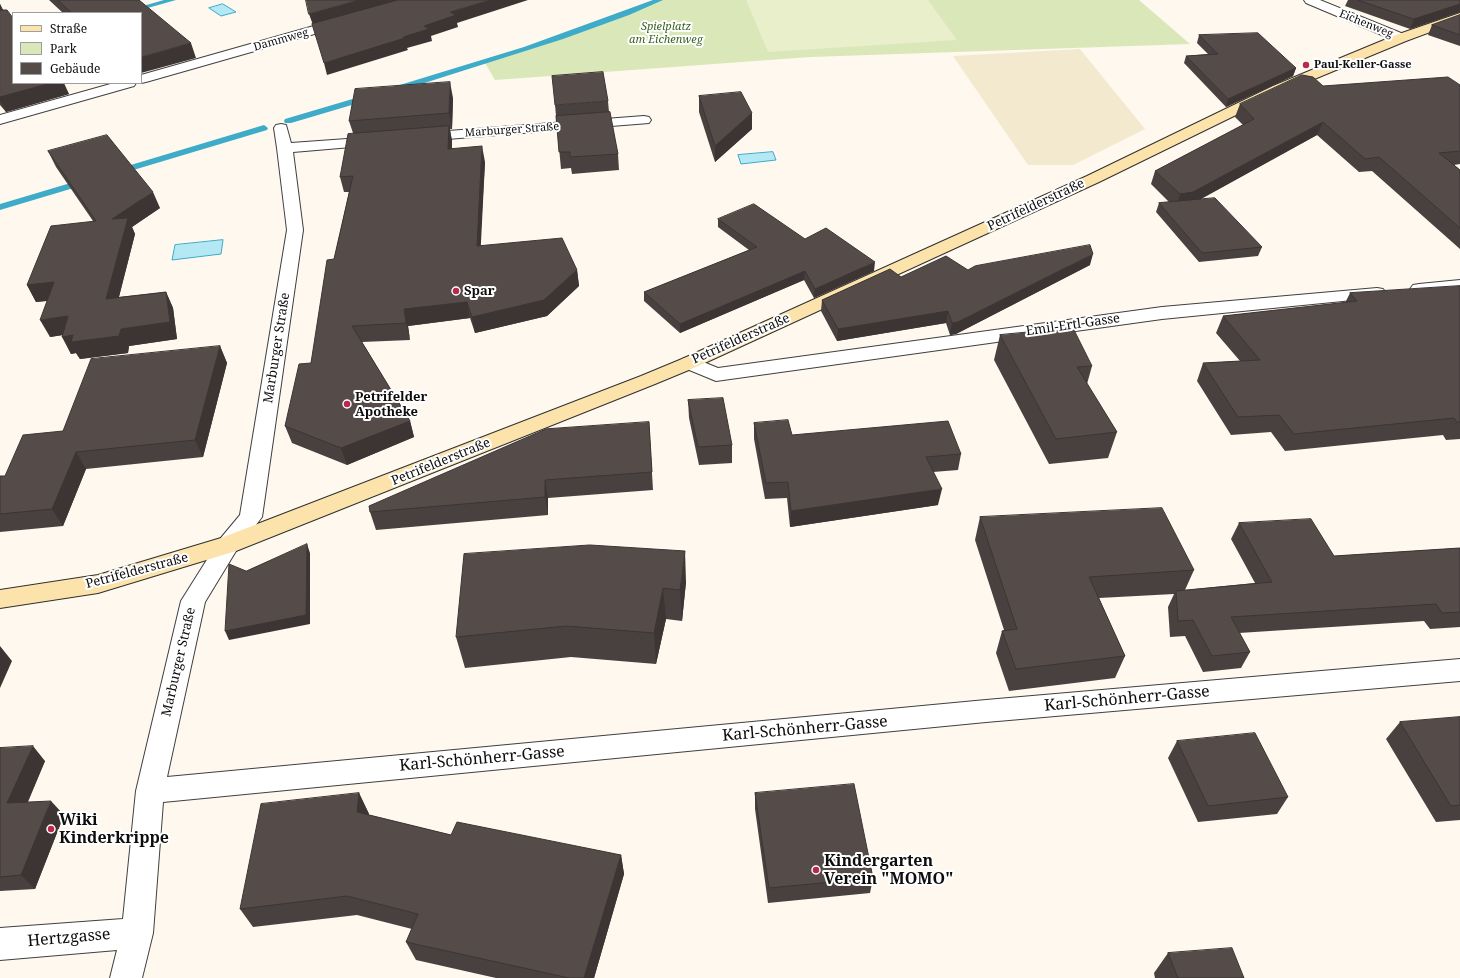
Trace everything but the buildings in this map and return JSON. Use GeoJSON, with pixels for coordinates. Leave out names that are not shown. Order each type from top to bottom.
{"type":"FeatureCollection","features":[{"type":"Feature","properties":{"kind":"main road","name":"Petrifelderstraße"},"geometry":{"type":"LineString","coordinates":[[0,599],[98,584],[228,545],[689,363],[1093,179],[1295,82],[1401,38],[1460,18]]}},
{"type":"Feature","properties":{"kind":"street","name":"Eichenweg"},"geometry":{"type":"LineString","coordinates":[[1310,0],[1401,38]]}},
{"type":"Feature","properties":{"kind":"street","name":"Dammweg"},"geometry":{"type":"LineString","coordinates":[[142,80],[357,18]]}},
{"type":"Feature","properties":{"kind":"street"},"geometry":{"type":"LineString","coordinates":[[1295,82],[1318,86]]}},
{"type":"Feature","properties":{"kind":"street"},"geometry":{"type":"LineString","coordinates":[[0,120],[126,84]]}},
{"type":"Feature","properties":{"kind":"street","name":"Marburger Straße"},"geometry":{"type":"LineString","coordinates":[[410,138],[644,120]]}},
{"type":"Feature","properties":{"kind":"street","name":"Marburger Straße"},"geometry":{"type":"LineString","coordinates":[[126,978],[137,933],[150,791],[193,601],[228,545],[251,517],[295,230],[285,148],[281,128]]}},
{"type":"Feature","properties":{"kind":"street"},"geometry":{"type":"LineString","coordinates":[[285,148],[386,140]]}},
{"type":"Feature","properties":{"kind":"street","name":"Emil-Ertl-Gasse"},"geometry":{"type":"LineString","coordinates":[[689,363],[716,375],[1162,313],[1460,285]]}},
{"type":"Feature","properties":{"kind":"street","name":"Karl-Schönherr-Gasse"},"geometry":{"type":"LineString","coordinates":[[150,791],[978,712],[1460,670]]}},
{"type":"Feature","properties":{"kind":"street","name":"Hertzgasse"},"geometry":{"type":"LineString","coordinates":[[0,944],[137,933]]}},
{"type":"Feature","properties":{"kind":"shaded area"},"geometry":{"type":"Polygon","coordinates":[[[1080,49],[1145,129],[1073,165],[1028,165],[953,56],[1080,49]]]}},
{"type":"Feature","properties":{"kind":"green space","name":"Spielplatz am Eichenweg"},"geometry":{"type":"Polygon","coordinates":[[[659,0],[1139,0],[1190,44],[810,57],[495,80],[485,63],[606,22],[659,0]]]}},
{"type":"Feature","properties":{"kind":"green space"},"geometry":{"type":"Polygon","coordinates":[[[746,0],[928,0],[957,40],[768,52],[746,0]]]}},
{"type":"Feature","properties":{"kind":"water"},"geometry":{"type":"Polygon","coordinates":[[[223,4],[236,12],[221,16],[209,8],[223,4]]]}},
{"type":"Feature","properties":{"kind":"water"},"geometry":{"type":"Polygon","coordinates":[[[773,152],[776,160],[741,164],[738,155],[773,152]]]}},
{"type":"Feature","properties":{"kind":"water"},"geometry":{"type":"Polygon","coordinates":[[[223,240],[221,254],[172,260],[175,245],[223,240]]]}},
{"type":"Feature","properties":{"kind":"waterway"},"geometry":{"type":"LineString","coordinates":[[126,12],[172,0]]}},
{"type":"Feature","properties":{"kind":"waterway"},"geometry":{"type":"LineString","coordinates":[[393,90],[527,49],[593,26],[659,0]]}},
{"type":"Feature","properties":{"kind":"waterway"},"geometry":{"type":"LineString","coordinates":[[288,121],[369,97]]}},
{"type":"Feature","properties":{"kind":"waterway"},"geometry":{"type":"LineString","coordinates":[[117,172],[264,128]]}},
{"type":"Feature","properties":{"kind":"waterway"},"geometry":{"type":"LineString","coordinates":[[0,207],[84,182]]}},
{"type":"Feature","properties":{"kind":"place","name":"Paul-Keller-Gasse"},"geometry":{"type":"Point","coordinates":[1306,65]}},
{"type":"Feature","properties":{"kind":"place","name":"Spar"},"geometry":{"type":"Point","coordinates":[456,291]}},
{"type":"Feature","properties":{"kind":"place","name":"Petrifelder Apotheke"},"geometry":{"type":"Point","coordinates":[347,404]}},
{"type":"Feature","properties":{"kind":"place","name":"Wiki Kinderkrippe"},"geometry":{"type":"Point","coordinates":[51,829]}},
{"type":"Feature","properties":{"kind":"place","name":"Kindergarten Verein \"MOMO\""},"geometry":{"type":"Point","coordinates":[816,870]}}]}
